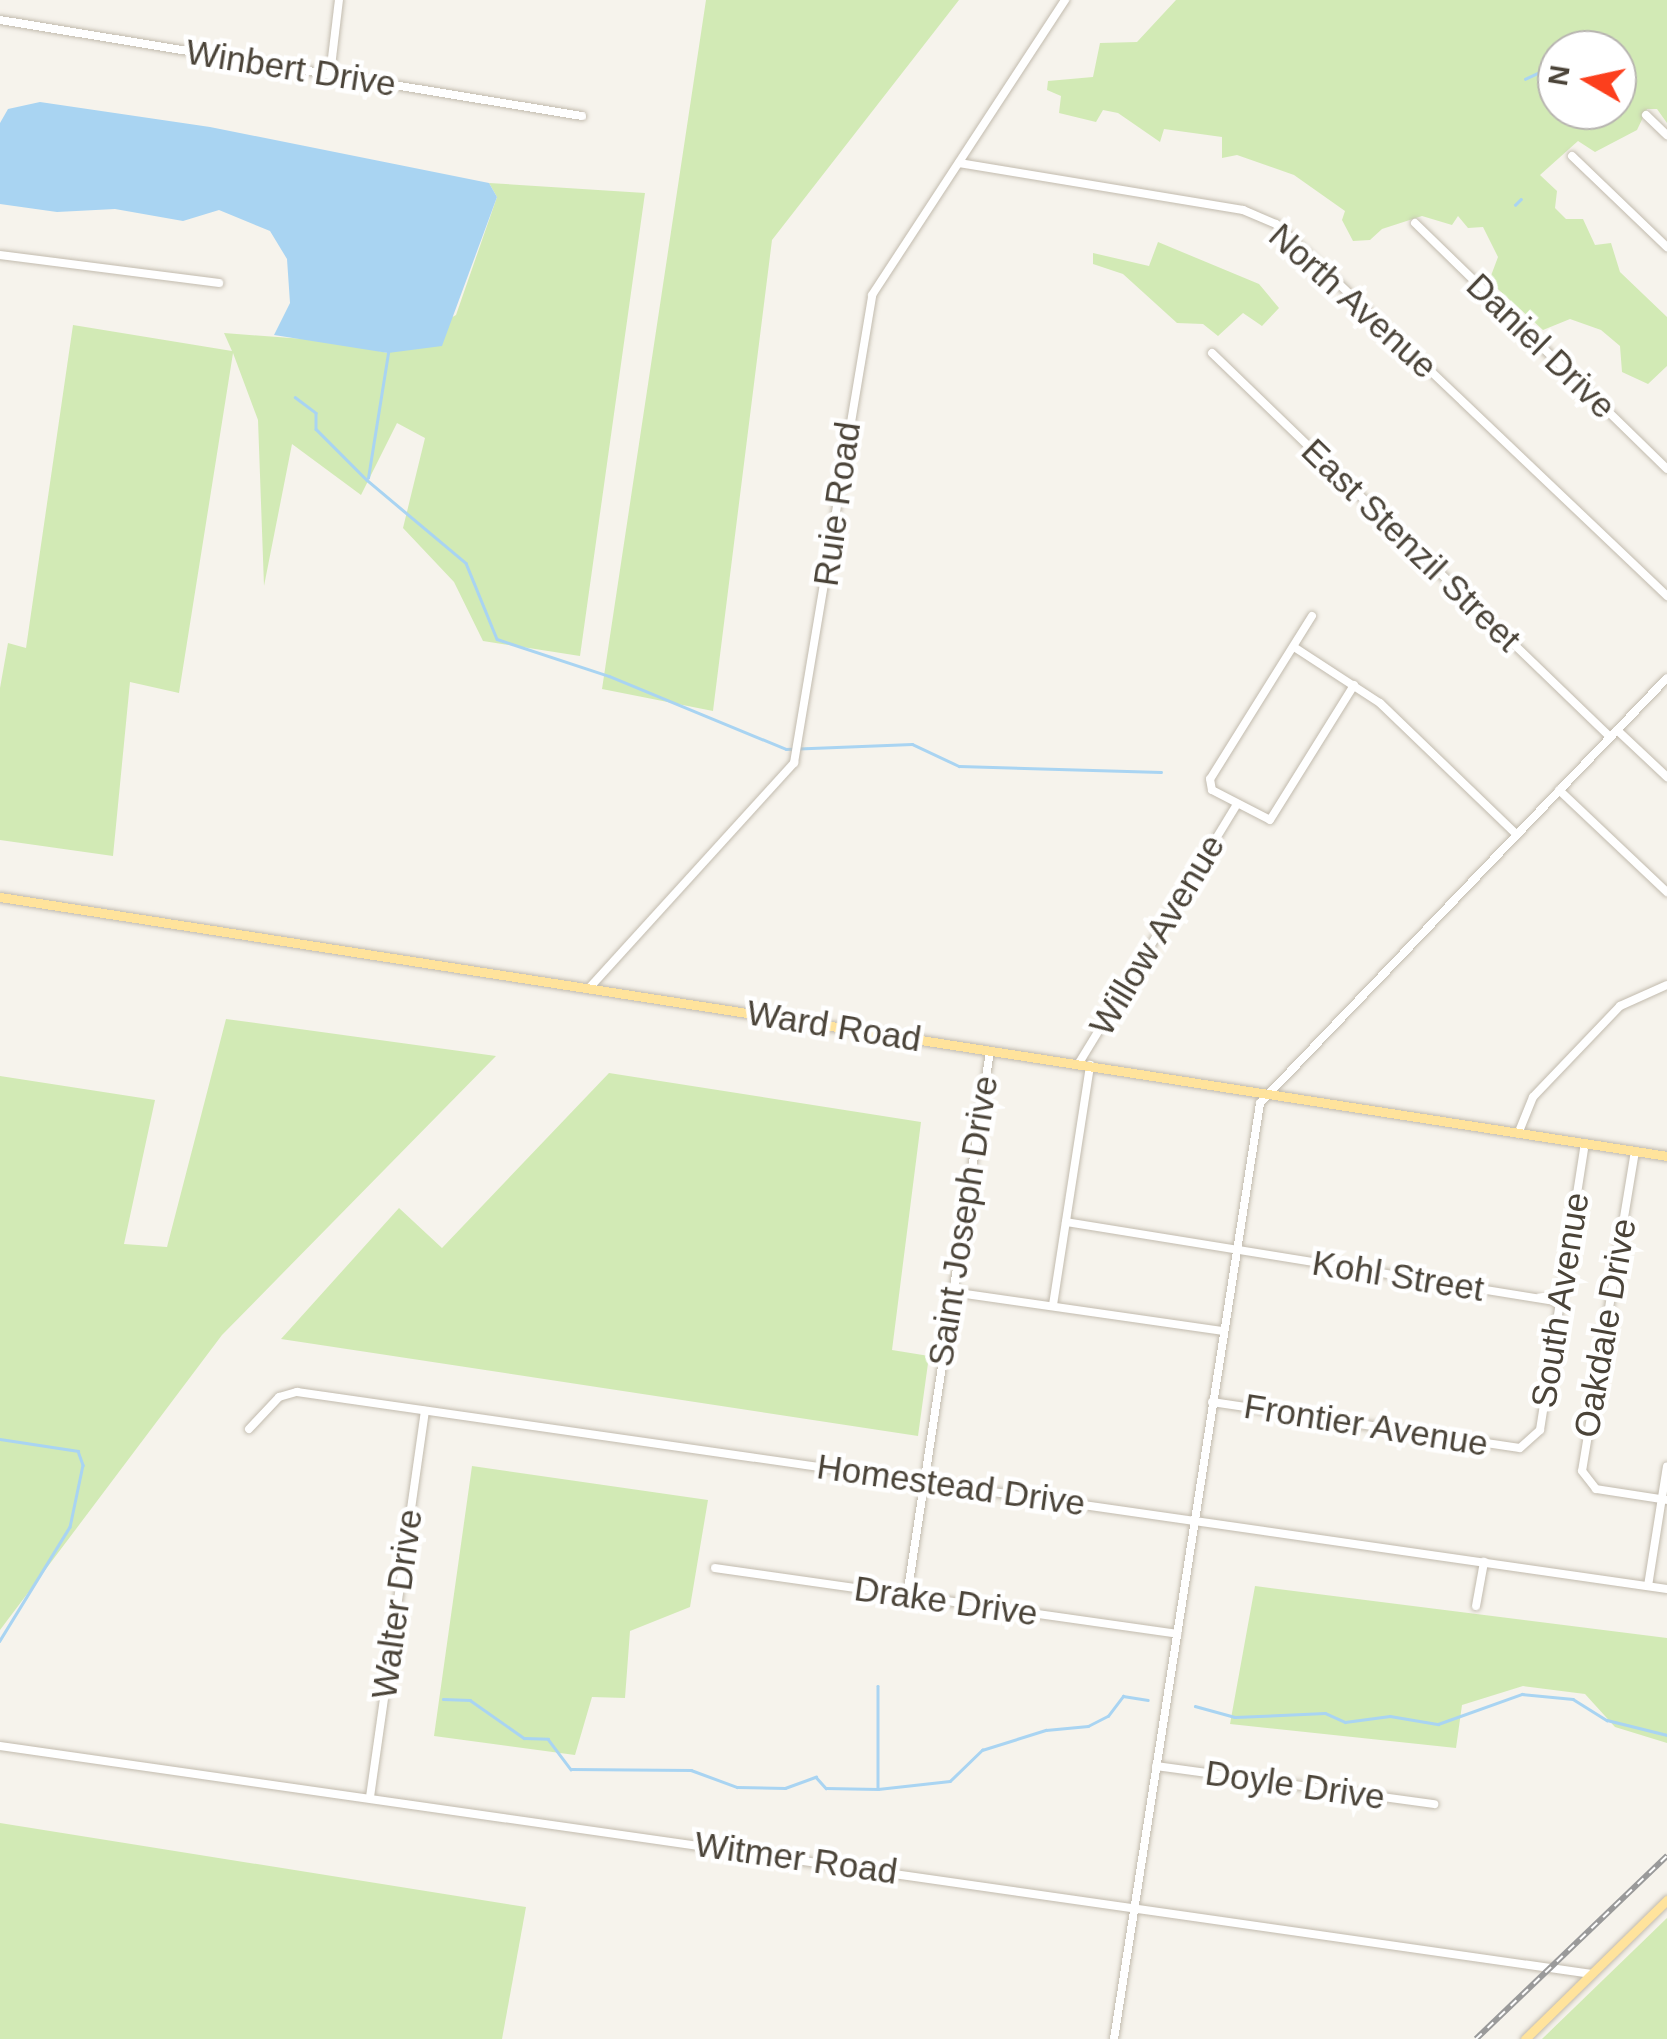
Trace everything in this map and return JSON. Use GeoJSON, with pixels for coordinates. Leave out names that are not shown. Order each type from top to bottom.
{"type":"FeatureCollection","features":[{"type":"Feature","properties":{"kind":"main road","name":"Ward Road"},"geometry":{"type":"LineString","coordinates":[[0,897],[1667,1156]]}},
{"type":"Feature","properties":{"kind":"main road"},"geometry":{"type":"LineString","coordinates":[[1525,2039],[1667,1900]]}},
{"type":"Feature","properties":{"kind":"street"},"geometry":{"type":"LineString","coordinates":[[330,75],[339,0]]}},
{"type":"Feature","properties":{"kind":"street","name":"Ruie Road"},"geometry":{"type":"LineString","coordinates":[[590,986],[794,762],[872,295],[1065,0]]}},
{"type":"Feature","properties":{"kind":"street","name":"Winbert Drive"},"geometry":{"type":"LineString","coordinates":[[0,20],[582,116]]}},
{"type":"Feature","properties":{"kind":"street"},"geometry":{"type":"LineString","coordinates":[[1646,115],[1667,135]]}},
{"type":"Feature","properties":{"kind":"street"},"geometry":{"type":"LineString","coordinates":[[1572,156],[1667,247]]}},
{"type":"Feature","properties":{"kind":"street","name":"North Avenue"},"geometry":{"type":"LineString","coordinates":[[959,163],[1242,210],[1276,224],[1667,596]]}},
{"type":"Feature","properties":{"kind":"street","name":"Daniel Drive"},"geometry":{"type":"LineString","coordinates":[[1415,223],[1667,468]]}},
{"type":"Feature","properties":{"kind":"street"},"geometry":{"type":"LineString","coordinates":[[0,255],[219,283]]}},
{"type":"Feature","properties":{"kind":"street","name":"East Stenzil Street"},"geometry":{"type":"LineString","coordinates":[[1212,353],[1610,737]]}},
{"type":"Feature","properties":{"kind":"street"},"geometry":{"type":"LineString","coordinates":[[1312,616],[1210,779],[1212,790],[1235,807],[1270,820],[1354,685]]}},
{"type":"Feature","properties":{"kind":"street"},"geometry":{"type":"LineString","coordinates":[[1294,647],[1354,685],[1516,834]]}},
{"type":"Feature","properties":{"kind":"street"},"geometry":{"type":"LineString","coordinates":[[1114,2039],[1223,1331],[1264,1093],[1667,678]]}},
{"type":"Feature","properties":{"kind":"street"},"geometry":{"type":"LineString","coordinates":[[1618,730],[1667,777]]}},
{"type":"Feature","properties":{"kind":"street"},"geometry":{"type":"LineString","coordinates":[[1559,790],[1667,892]]}},
{"type":"Feature","properties":{"kind":"street","name":"Willow Avenue"},"geometry":{"type":"LineString","coordinates":[[1085,1064],[1235,807]]}},
{"type":"Feature","properties":{"kind":"street"},"geometry":{"type":"LineString","coordinates":[[1518,1134],[1533,1097],[1620,1006],[1667,985]]}},
{"type":"Feature","properties":{"kind":"street","name":"Saint Joseph Drive"},"geometry":{"type":"LineString","coordinates":[[907,1596],[935,1392],[990,1051]]}},
{"type":"Feature","properties":{"kind":"street"},"geometry":{"type":"LineString","coordinates":[[1053,1305],[1085,1064]]}},
{"type":"Feature","properties":{"kind":"street","name":"South Avenue"},"geometry":{"type":"LineString","coordinates":[[1520,1448],[1540,1430],[1585,1144]]}},
{"type":"Feature","properties":{"kind":"street","name":"Oakdale Drive"},"geometry":{"type":"LineString","coordinates":[[1635,1152],[1582,1471],[1596,1488],[1664,1500]]}},
{"type":"Feature","properties":{"kind":"street","name":"Kohl Street"},"geometry":{"type":"LineString","coordinates":[[1066,1222],[1560,1302]]}},
{"type":"Feature","properties":{"kind":"street"},"geometry":{"type":"LineString","coordinates":[[952,1292],[1223,1331]]}},
{"type":"Feature","properties":{"kind":"street","name":"Homestead Drive"},"geometry":{"type":"LineString","coordinates":[[249,1429],[279,1397],[297,1392],[1667,1589]]}},
{"type":"Feature","properties":{"kind":"street","name":"Frontier Avenue"},"geometry":{"type":"LineString","coordinates":[[1212,1402],[1520,1448]]}},
{"type":"Feature","properties":{"kind":"street","name":"Walter Drive"},"geometry":{"type":"LineString","coordinates":[[370,1797],[425,1411]]}},
{"type":"Feature","properties":{"kind":"street"},"geometry":{"type":"LineString","coordinates":[[1648,1586],[1667,1466]]}},
{"type":"Feature","properties":{"kind":"street"},"geometry":{"type":"LineString","coordinates":[[1476,1606],[1484,1562]]}},
{"type":"Feature","properties":{"kind":"street","name":"Drake Drive"},"geometry":{"type":"LineString","coordinates":[[714,1568],[1177,1634]]}},
{"type":"Feature","properties":{"kind":"street","name":"Witmer Road"},"geometry":{"type":"LineString","coordinates":[[0,1746],[1592,1974]]}},
{"type":"Feature","properties":{"kind":"street","name":"Doyle Drive"},"geometry":{"type":"LineString","coordinates":[[1156,1766],[1434,1804]]}},
{"type":"Feature","properties":{"kind":"green space"},"geometry":{"type":"Polygon","coordinates":[[[706,0],[959,0],[772,240],[713,711],[602,689],[706,0]]]}},
{"type":"Feature","properties":{"kind":"green space"},"geometry":{"type":"Polygon","coordinates":[[[1176,0],[1667,0],[1667,123],[1657,109],[1647,109],[1637,130],[1595,152],[1578,141],[1540,175],[1557,191],[1555,208],[1566,219],[1583,219],[1595,245],[1611,243],[1620,272],[1667,317],[1667,366],[1648,384],[1622,372],[1620,346],[1601,330],[1570,319],[1543,330],[1489,281],[1498,257],[1483,227],[1468,228],[1458,216],[1452,225],[1422,216],[1382,229],[1370,240],[1353,241],[1342,220],[1345,211],[1294,175],[1237,155],[1222,158],[1222,137],[1164,129],[1160,142],[1118,113],[1103,110],[1096,122],[1059,113],[1061,96],[1047,90],[1048,81],[1093,77],[1100,43],[1137,42],[1176,0]]]}},
{"type":"Feature","properties":{"kind":"green space"},"geometry":{"type":"Polygon","coordinates":[[[489,183],[645,193],[580,656],[483,641],[454,582],[403,528],[425,438],[397,423],[361,495],[292,444],[264,586],[258,420],[233,353],[179,693],[130,682],[113,856],[0,840],[0,688],[8,643],[26,648],[73,325],[232,351],[224,333],[331,341],[388,353],[456,315],[497,197],[489,183]]]}},
{"type":"Feature","properties":{"kind":"green space"},"geometry":{"type":"Polygon","coordinates":[[[1158,242],[1259,284],[1279,308],[1262,326],[1243,313],[1218,336],[1203,324],[1177,323],[1123,274],[1093,264],[1093,253],[1149,266],[1158,242]]]}},
{"type":"Feature","properties":{"kind":"green space"},"geometry":{"type":"Polygon","coordinates":[[[226,1019],[496,1056],[222,1335],[0,1630],[0,1076],[155,1100],[124,1244],[167,1247],[226,1019]]]}},
{"type":"Feature","properties":{"kind":"green space"},"geometry":{"type":"Polygon","coordinates":[[[609,1073],[921,1122],[892,1350],[929,1356],[918,1436],[281,1339],[399,1208],[442,1248],[609,1073]]]}},
{"type":"Feature","properties":{"kind":"green space"},"geometry":{"type":"Polygon","coordinates":[[[472,1466],[708,1500],[690,1607],[630,1631],[625,1698],[592,1697],[575,1755],[434,1736],[472,1466]]]}},
{"type":"Feature","properties":{"kind":"green space"},"geometry":{"type":"Polygon","coordinates":[[[1255,1586],[1667,1638],[1667,1743],[1615,1727],[1585,1694],[1523,1686],[1462,1705],[1456,1748],[1230,1724],[1255,1586]]]}},
{"type":"Feature","properties":{"kind":"green space"},"geometry":{"type":"Polygon","coordinates":[[[0,1823],[526,1907],[502,2039],[0,2039],[0,1823]]]}},
{"type":"Feature","properties":{"kind":"green space"},"geometry":{"type":"Polygon","coordinates":[[[1667,1918],[1667,2039],[1542,2039],[1667,1918]]]}},
{"type":"Feature","properties":{"kind":"water"},"geometry":{"type":"Polygon","coordinates":[[[40,102],[210,127],[489,183],[497,197],[442,346],[388,353],[274,335],[290,303],[287,259],[270,231],[219,210],[183,221],[115,209],[57,212],[0,204],[0,123],[8,109],[40,102]]]}},
{"type":"Feature","properties":{"kind":"waterway"},"geometry":{"type":"LineString","coordinates":[[1525,79],[1537,73]]}},
{"type":"Feature","properties":{"kind":"waterway"},"geometry":{"type":"LineString","coordinates":[[1515,205],[1521,199]]}},
{"type":"Feature","properties":{"kind":"waterway"},"geometry":{"type":"LineString","coordinates":[[368,478],[388,353]]}},
{"type":"Feature","properties":{"kind":"waterway"},"geometry":{"type":"LineString","coordinates":[[295,397],[316,413],[316,429],[367,480],[466,563],[497,639],[609,676],[786,749],[912,744],[959,766],[1161,772]]}},
{"type":"Feature","properties":{"kind":"waterway"},"geometry":{"type":"LineString","coordinates":[[0,1439],[78,1451],[83,1465],[70,1527],[0,1641]]}},
{"type":"Feature","properties":{"kind":"waterway"},"geometry":{"type":"LineString","coordinates":[[878,1686],[878,1789]]}},
{"type":"Feature","properties":{"kind":"waterway"},"geometry":{"type":"LineString","coordinates":[[1195,1706],[1235,1717],[1325,1713],[1345,1722],[1390,1716],[1438,1724],[1522,1694],[1573,1699],[1607,1720],[1667,1735]]}},
{"type":"Feature","properties":{"kind":"waterway"},"geometry":{"type":"LineString","coordinates":[[443,1699],[470,1700],[524,1738],[548,1739],[571,1769],[691,1770],[737,1787],[785,1788],[816,1777],[826,1788],[878,1789],[950,1781],[982,1750],[1046,1730],[1088,1726],[1108,1716],[1123,1696],[1148,1700]]}},
{"type":"Feature","properties":{"kind":"railway"},"geometry":{"type":"LineString","coordinates":[[1476,2039],[1667,1856]]}}]}
